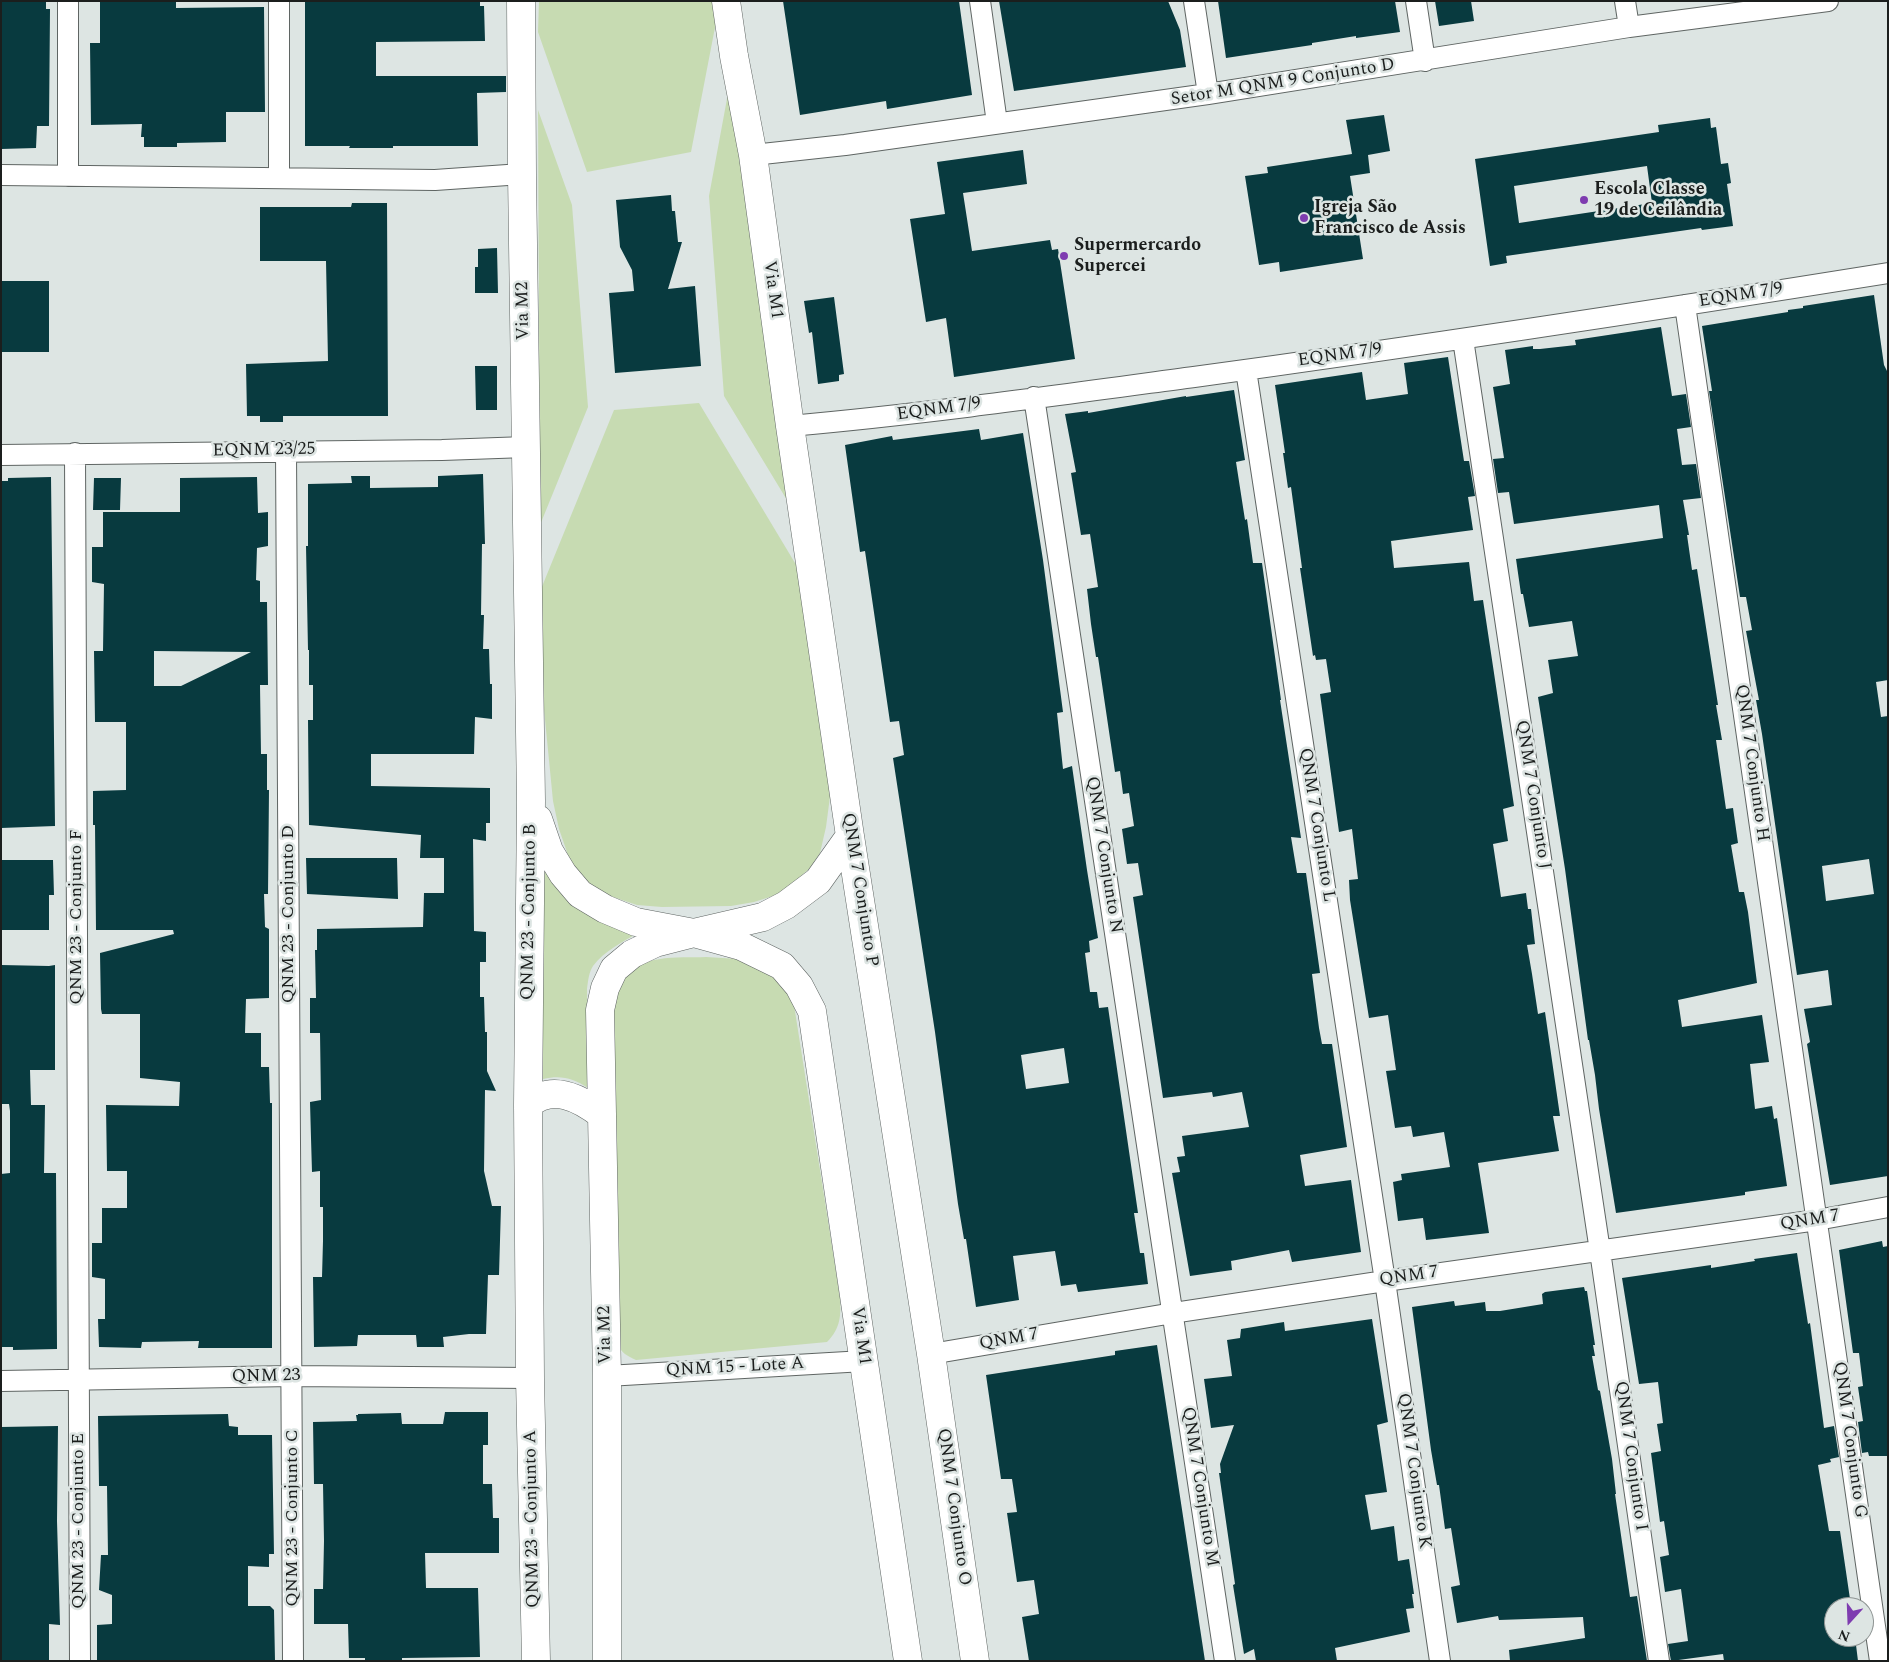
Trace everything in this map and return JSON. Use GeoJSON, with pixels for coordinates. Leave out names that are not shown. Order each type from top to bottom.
{"type":"FeatureCollection","features":[{"type":"Feature","properties":{"kind":"main road","name":"Via M2"},"geometry":{"type":"LineString","coordinates":[[521,1],[526,447]]}},
{"type":"Feature","properties":{"kind":"main road","name":"Via M1"},"geometry":{"type":"LineString","coordinates":[[726,1],[734,56],[753,155],[790,426]]}},
{"type":"Feature","properties":{"kind":"main road","name":"QNM 7 Conjunto P"},"geometry":{"type":"LineString","coordinates":[[790,426],[850,836],[931,1354]]}},
{"type":"Feature","properties":{"kind":"main road","name":"QNM 23 - Conjunto B"},"geometry":{"type":"LineString","coordinates":[[526,447],[531,801],[528,1105],[530,1378]]}},
{"type":"Feature","properties":{"kind":"main road","name":"Via M1"},"geometry":{"type":"LineString","coordinates":[[531,801],[549,851],[562,874],[580,894],[605,909],[636,922],[694,933],[741,946],[782,966],[800,986],[812,1011],[908,1661]]}},
{"type":"Feature","properties":{"kind":"main road","name":"Via M2"},"geometry":{"type":"LineString","coordinates":[[607,1661],[607,1376],[600,1010],[605,988],[614,969],[632,954],[656,943],[763,917],[786,905],[818,881],[850,836]]}},
{"type":"Feature","properties":{"kind":"main road"},"geometry":{"type":"LineString","coordinates":[[528,1105],[536,1098],[546,1094],[562,1095],[580,1099],[602,1115]]}},
{"type":"Feature","properties":{"kind":"main road","name":"QNM 7 Conjunto O"},"geometry":{"type":"LineString","coordinates":[[931,1354],[975,1661]]}},
{"type":"Feature","properties":{"kind":"main road","name":"QNM 23 - Conjunto A"},"geometry":{"type":"LineString","coordinates":[[530,1378],[536,1661]]}},
{"type":"Feature","properties":{"kind":"street"},"geometry":{"type":"LineString","coordinates":[[68,1],[68,176]]}},
{"type":"Feature","properties":{"kind":"street"},"geometry":{"type":"LineString","coordinates":[[279,1],[279,178]]}},
{"type":"Feature","properties":{"kind":"street"},"geometry":{"type":"LineString","coordinates":[[980,1],[997,123]]}},
{"type":"Feature","properties":{"kind":"street"},"geometry":{"type":"LineString","coordinates":[[1194,1],[1208,94]]}},
{"type":"Feature","properties":{"kind":"street"},"geometry":{"type":"LineString","coordinates":[[1416,1],[1425,61]]}},
{"type":"Feature","properties":{"kind":"street"},"geometry":{"type":"LineString","coordinates":[[1625,1],[1629,27]]}},
{"type":"Feature","properties":{"kind":"street","name":"Setor M QNM 9 Conjunto D"},"geometry":{"type":"LineString","coordinates":[[753,155],[1208,94],[1425,61],[1629,27],[1828,1]]}},
{"type":"Feature","properties":{"kind":"street"},"geometry":{"type":"LineString","coordinates":[[1,175],[435,180],[522,174]]}},
{"type":"Feature","properties":{"kind":"street","name":"EQNM 7/9"},"geometry":{"type":"LineString","coordinates":[[790,426],[886,417],[1246,370],[1463,339],[1888,273]]}},
{"type":"Feature","properties":{"kind":"street","name":"QNM 7 Conjunto H"},"geometry":{"type":"LineString","coordinates":[[1685,305],[1817,1220]]}},
{"type":"Feature","properties":{"kind":"street","name":"QNM 7 Conjunto J"},"geometry":{"type":"LineString","coordinates":[[1463,339],[1600,1251]]}},
{"type":"Feature","properties":{"kind":"street","name":"QNM 7 Conjunto L"},"geometry":{"type":"LineString","coordinates":[[1246,370],[1385,1280]]}},
{"type":"Feature","properties":{"kind":"street","name":"QNM 7 Conjunto N"},"geometry":{"type":"LineString","coordinates":[[1034,398],[1173,1313]]}},
{"type":"Feature","properties":{"kind":"street","name":"EQNM 23/25"},"geometry":{"type":"LineString","coordinates":[[1,454],[526,447]]}},
{"type":"Feature","properties":{"kind":"street","name":"QNM 23 - Conjunto D"},"geometry":{"type":"LineString","coordinates":[[286,451],[292,1376]]}},
{"type":"Feature","properties":{"kind":"street","name":"QNM 23 - Conjunto F"},"geometry":{"type":"LineString","coordinates":[[75,454],[78,1381]]}},
{"type":"Feature","properties":{"kind":"street","name":"QNM 7"},"geometry":{"type":"LineString","coordinates":[[931,1354],[1173,1313],[1385,1280],[1817,1220],[1888,1207]]}},
{"type":"Feature","properties":{"kind":"street","name":"QNM 7 Conjunto G"},"geometry":{"type":"LineString","coordinates":[[1817,1220],[1880,1661]]}},
{"type":"Feature","properties":{"kind":"street","name":"QNM 7 Conjunto I"},"geometry":{"type":"LineString","coordinates":[[1600,1251],[1659,1661]]}},
{"type":"Feature","properties":{"kind":"street","name":"QNM 7 Conjunto K"},"geometry":{"type":"LineString","coordinates":[[1385,1280],[1440,1661]]}},
{"type":"Feature","properties":{"kind":"street","name":"QNM 7 Conjunto M"},"geometry":{"type":"LineString","coordinates":[[1173,1313],[1225,1661]]}},
{"type":"Feature","properties":{"kind":"street","name":"QNM 15 - Lote A"},"geometry":{"type":"LineString","coordinates":[[607,1376],[864,1361]]}},
{"type":"Feature","properties":{"kind":"street","name":"QNM 23"},"geometry":{"type":"LineString","coordinates":[[1,1381],[292,1376],[530,1378]]}},
{"type":"Feature","properties":{"kind":"street","name":"QNM 23 - Conjunto C"},"geometry":{"type":"LineString","coordinates":[[292,1376],[294,1661]]}},
{"type":"Feature","properties":{"kind":"street","name":"QNM 23 - Conjunto E"},"geometry":{"type":"LineString","coordinates":[[78,1381],[80,1661]]}},
{"type":"Feature","properties":{"kind":"green space"},"geometry":{"type":"Polygon","coordinates":[[[539,1],[713,1],[717,17],[691,152],[587,172],[538,32],[539,1]]]}},
{"type":"Feature","properties":{"kind":"green space"},"geometry":{"type":"Polygon","coordinates":[[[729,88],[790,505],[724,396],[709,196],[729,88]]]}},
{"type":"Feature","properties":{"kind":"green space"},"geometry":{"type":"Polygon","coordinates":[[[538,110],[572,205],[588,407],[540,525],[538,110]]]}},
{"type":"Feature","properties":{"kind":"green space"},"geometry":{"type":"Polygon","coordinates":[[[699,403],[798,568],[831,789],[826,827],[820,853],[810,868],[776,895],[754,902],[731,906],[662,907],[637,905],[599,891],[587,882],[576,869],[568,855],[559,829],[553,801],[543,699],[541,589],[614,410],[699,403]]]}},
{"type":"Feature","properties":{"kind":"green space"},"geometry":{"type":"Polygon","coordinates":[[[542,865],[562,892],[582,910],[593,917],[638,933],[602,956],[593,966],[590,974],[587,989],[588,1088],[567,1078],[543,1079],[542,865]]]}},
{"type":"Feature","properties":{"kind":"green space"},"geometry":{"type":"Polygon","coordinates":[[[706,957],[739,959],[771,974],[787,991],[794,1005],[840,1297],[839,1321],[835,1332],[827,1342],[636,1360],[625,1354],[617,1344],[612,1005],[620,983],[627,973],[637,966],[659,959],[706,957]]]}},
{"type":"Feature","properties":{"kind":"building"},"geometry":{"type":"Polygon","coordinates":[[[1,1],[46,1],[46,9],[50,9],[49,126],[37,126],[36,148],[1,149],[1,1]]]}},
{"type":"Feature","properties":{"kind":"building"},"geometry":{"type":"Polygon","coordinates":[[[100,1],[176,1],[176,8],[264,7],[265,112],[226,112],[226,142],[177,143],[177,147],[144,147],[144,137],[141,137],[142,124],[91,125],[90,43],[100,43],[100,1]]]}},
{"type":"Feature","properties":{"kind":"building"},"geometry":{"type":"Polygon","coordinates":[[[305,1],[480,1],[480,6],[484,6],[485,41],[376,42],[376,76],[506,76],[506,92],[477,93],[478,146],[349,148],[350,146],[305,146],[305,1]]]}},
{"type":"Feature","properties":{"kind":"building"},"geometry":{"type":"Polygon","coordinates":[[[783,1],[959,1],[972,95],[887,109],[886,101],[800,115],[783,1]]]}},
{"type":"Feature","properties":{"kind":"building"},"geometry":{"type":"Polygon","coordinates":[[[999,1],[1168,1],[1180,30],[1186,67],[1014,91],[999,1]]]}},
{"type":"Feature","properties":{"kind":"building"},"geometry":{"type":"Polygon","coordinates":[[[1218,1],[1395,1],[1400,32],[1356,38],[1356,36],[1312,43],[1312,45],[1226,58],[1218,1]]]}},
{"type":"Feature","properties":{"kind":"building"},"geometry":{"type":"Polygon","coordinates":[[[1435,1],[1471,1],[1474,21],[1439,26],[1435,1]]]}},
{"type":"Feature","properties":{"kind":"building","name":"Igreja São Francisco de Assis"},"geometry":{"type":"Polygon","coordinates":[[[1384,115],[1390,151],[1368,155],[1370,173],[1350,176],[1363,259],[1280,272],[1279,262],[1259,265],[1245,176],[1268,173],[1267,167],[1352,154],[1346,120],[1384,115]]]}},
{"type":"Feature","properties":{"kind":"building","name":"Escola Classe 19 de Ceilândia"},"geometry":{"type":"Polygon","coordinates":[[[1710,118],[1711,128],[1716,127],[1721,164],[1728,163],[1731,183],[1727,184],[1733,226],[1702,230],[1701,228],[1506,256],[1507,263],[1490,266],[1475,159],[1659,132],[1658,125],[1710,118]],[[1647,166],[1514,186],[1519,223],[1652,203],[1647,166]]]}},
{"type":"Feature","properties":{"kind":"building"},"geometry":{"type":"Polygon","coordinates":[[[1023,150],[1027,184],[963,193],[972,251],[1050,240],[1052,250],[1058,249],[1075,359],[954,377],[946,318],[926,322],[910,219],[945,214],[937,162],[1023,150]]]}},
{"type":"Feature","properties":{"kind":"building"},"geometry":{"type":"Polygon","coordinates":[[[671,195],[672,211],[675,211],[678,242],[682,242],[668,289],[695,286],[701,366],[615,373],[609,293],[634,291],[632,270],[620,247],[616,200],[671,195]]]}},
{"type":"Feature","properties":{"kind":"building"},"geometry":{"type":"Polygon","coordinates":[[[352,203],[387,203],[388,416],[283,416],[283,422],[260,422],[260,416],[247,416],[246,364],[328,361],[326,261],[260,261],[260,207],[351,207],[352,203]]]}},
{"type":"Feature","properties":{"kind":"building"},"geometry":{"type":"Polygon","coordinates":[[[497,248],[498,293],[475,293],[475,267],[478,267],[478,249],[497,248]]]}},
{"type":"Feature","properties":{"kind":"building"},"geometry":{"type":"Polygon","coordinates":[[[1,281],[49,281],[49,352],[1,352],[1,281]]]}},
{"type":"Feature","properties":{"kind":"building"},"geometry":{"type":"Polygon","coordinates":[[[1874,295],[1884,365],[1888,373],[1888,680],[1876,682],[1881,717],[1888,716],[1888,1176],[1830,1185],[1807,1044],[1810,1042],[1804,1009],[1832,1005],[1828,970],[1797,975],[1756,700],[1759,700],[1746,631],[1752,630],[1746,597],[1740,597],[1709,391],[1712,391],[1702,326],[1788,312],[1788,310],[1803,308],[1803,306],[1874,295]],[[1869,859],[1822,866],[1826,901],[1874,894],[1869,859]]]}},
{"type":"Feature","properties":{"kind":"building"},"geometry":{"type":"Polygon","coordinates":[[[834,297],[844,374],[839,375],[839,381],[818,384],[812,332],[809,333],[804,301],[834,297]]]}},
{"type":"Feature","properties":{"kind":"building"},"geometry":{"type":"Polygon","coordinates":[[[1661,327],[1672,396],[1686,394],[1691,427],[1677,429],[1682,465],[1696,464],[1701,498],[1683,500],[1689,535],[1687,535],[1692,570],[1697,569],[1718,705],[1716,705],[1722,740],[1716,740],[1726,809],[1733,808],[1738,843],[1731,845],[1739,892],[1744,892],[1748,912],[1757,983],[1678,1000],[1682,1027],[1762,1015],[1769,1062],[1750,1064],[1755,1109],[1772,1106],[1774,1119],[1777,1118],[1787,1186],[1745,1192],[1745,1195],[1616,1213],[1588,1040],[1565,869],[1538,697],[1553,693],[1548,660],[1578,656],[1572,621],[1529,627],[1523,594],[1521,594],[1516,559],[1663,538],[1659,505],[1514,524],[1509,492],[1498,493],[1493,459],[1504,458],[1493,387],[1510,384],[1505,350],[1533,346],[1533,349],[1540,349],[1576,345],[1575,340],[1661,327]]]}},
{"type":"Feature","properties":{"kind":"building"},"geometry":{"type":"Polygon","coordinates":[[[1448,357],[1464,461],[1469,461],[1475,496],[1468,497],[1473,530],[1391,541],[1394,568],[1469,562],[1474,601],[1483,600],[1514,806],[1503,809],[1508,841],[1493,844],[1501,897],[1526,893],[1528,909],[1531,909],[1535,944],[1527,945],[1538,1014],[1545,1012],[1560,1116],[1553,1116],[1559,1151],[1478,1163],[1489,1233],[1426,1240],[1423,1218],[1398,1221],[1393,1182],[1402,1180],[1401,1174],[1450,1167],[1444,1132],[1413,1137],[1411,1126],[1395,1128],[1386,1071],[1396,1070],[1388,1015],[1369,1018],[1350,900],[1349,880],[1358,879],[1352,829],[1339,832],[1320,694],[1331,692],[1326,659],[1316,660],[1315,655],[1313,656],[1300,568],[1302,568],[1291,487],[1288,488],[1275,385],[1362,372],[1366,400],[1408,394],[1404,363],[1448,357]]]}},
{"type":"Feature","properties":{"kind":"building"},"geometry":{"type":"Polygon","coordinates":[[[475,366],[497,366],[497,410],[476,410],[475,366]]]}},
{"type":"Feature","properties":{"kind":"building"},"geometry":{"type":"Polygon","coordinates":[[[1234,390],[1245,460],[1236,462],[1253,563],[1262,563],[1301,838],[1291,837],[1297,873],[1306,873],[1320,973],[1312,974],[1319,1028],[1322,1044],[1332,1044],[1347,1147],[1300,1155],[1305,1186],[1351,1180],[1361,1252],[1292,1262],[1289,1250],[1231,1261],[1232,1270],[1190,1276],[1172,1173],[1180,1172],[1177,1157],[1185,1156],[1182,1136],[1249,1127],[1242,1092],[1213,1097],[1212,1092],[1163,1098],[1133,897],[1143,895],[1138,863],[1127,864],[1122,829],[1134,826],[1129,793],[1123,794],[1120,771],[1115,772],[1087,589],[1098,587],[1090,534],[1081,535],[1071,473],[1076,472],[1065,414],[1088,411],[1088,413],[1186,396],[1234,390]]]}},
{"type":"Feature","properties":{"kind":"building"},"geometry":{"type":"Polygon","coordinates":[[[979,429],[981,440],[1023,433],[1043,560],[1063,712],[1057,713],[1063,769],[1072,766],[1098,938],[1089,941],[1090,952],[1085,953],[1090,992],[1097,992],[1099,1008],[1108,1007],[1138,1213],[1134,1213],[1140,1253],[1144,1253],[1148,1284],[1078,1292],[1076,1284],[1061,1286],[1055,1251],[1013,1256],[1019,1300],[976,1307],[966,1239],[964,1239],[958,1204],[935,1032],[893,758],[904,755],[899,721],[890,722],[865,551],[860,552],[845,445],[892,436],[893,440],[979,429]],[[1064,1048],[1021,1055],[1026,1089],[1069,1083],[1064,1048]]]}},
{"type":"Feature","properties":{"kind":"building"},"geometry":{"type":"Polygon","coordinates":[[[483,474],[485,544],[482,544],[481,615],[484,615],[483,649],[489,649],[492,719],[475,717],[474,754],[371,754],[371,786],[490,788],[490,823],[486,823],[486,841],[473,839],[474,931],[486,932],[486,962],[480,962],[480,997],[484,997],[485,1032],[487,1032],[487,1071],[496,1091],[485,1090],[484,1171],[492,1206],[501,1206],[499,1275],[488,1275],[486,1334],[443,1337],[444,1347],[417,1347],[416,1335],[358,1335],[357,1346],[314,1347],[313,1277],[322,1277],[323,1241],[323,1207],[320,1207],[320,1171],[312,1172],[310,1102],[321,1100],[320,1033],[310,1033],[310,998],[316,998],[315,950],[317,950],[317,929],[423,927],[424,893],[444,893],[444,858],[420,858],[421,835],[309,825],[308,720],[313,720],[313,685],[309,685],[308,650],[306,546],[308,546],[308,484],[352,483],[351,476],[370,476],[370,488],[438,487],[438,476],[483,474]]]}},
{"type":"Feature","properties":{"kind":"building"},"geometry":{"type":"Polygon","coordinates":[[[51,477],[55,826],[1,828],[1,481],[8,481],[8,478],[51,477]]]}},
{"type":"Feature","properties":{"kind":"building"},"geometry":{"type":"Polygon","coordinates":[[[257,477],[258,513],[268,512],[268,546],[257,548],[256,580],[260,581],[260,602],[267,602],[268,685],[260,685],[261,754],[267,754],[267,790],[269,790],[268,894],[264,894],[265,927],[269,929],[269,998],[246,999],[245,1033],[261,1033],[261,1067],[269,1067],[270,1103],[272,1103],[272,1348],[198,1348],[199,1341],[142,1342],[141,1348],[99,1347],[98,1319],[105,1319],[105,1279],[92,1277],[92,1243],[102,1243],[102,1208],[127,1208],[127,1171],[107,1171],[106,1105],[179,1106],[180,1082],[140,1078],[140,1014],[102,1014],[101,1009],[100,953],[174,934],[173,930],[96,930],[93,791],[126,790],[126,722],[95,722],[94,651],[103,651],[104,584],[92,582],[92,547],[103,547],[103,512],[180,512],[180,478],[257,477]],[[154,651],[154,686],[181,686],[251,652],[154,651]]]}},
{"type":"Feature","properties":{"kind":"building"},"geometry":{"type":"Polygon","coordinates":[[[94,478],[121,478],[120,510],[93,510],[94,478]]]}},
{"type":"Feature","properties":{"kind":"building"},"geometry":{"type":"Polygon","coordinates":[[[306,858],[397,858],[398,899],[307,894],[306,858]]]}},
{"type":"Feature","properties":{"kind":"building"},"geometry":{"type":"Polygon","coordinates":[[[1,860],[53,860],[54,895],[49,895],[49,930],[1,930],[1,860]]]}},
{"type":"Feature","properties":{"kind":"building"},"geometry":{"type":"Polygon","coordinates":[[[1,965],[55,965],[55,1070],[30,1070],[31,1105],[45,1105],[44,1173],[56,1173],[57,1349],[13,1350],[13,1347],[1,1347],[1,1174],[10,1173],[10,1111],[9,1104],[1,1104],[1,965]]]}},
{"type":"Feature","properties":{"kind":"building"},"geometry":{"type":"Polygon","coordinates":[[[1882,1241],[1883,1247],[1888,1246],[1888,1456],[1869,1456],[1868,1452],[1862,1453],[1858,1422],[1863,1421],[1858,1387],[1863,1386],[1859,1353],[1853,1353],[1839,1250],[1882,1241]]]}},
{"type":"Feature","properties":{"kind":"building"},"geometry":{"type":"Polygon","coordinates":[[[1797,1253],[1808,1324],[1810,1323],[1824,1428],[1834,1426],[1839,1457],[1830,1459],[1831,1462],[1818,1465],[1829,1531],[1840,1531],[1850,1597],[1824,1597],[1824,1647],[1856,1647],[1858,1661],[1724,1661],[1723,1654],[1671,1661],[1668,1644],[1688,1641],[1681,1589],[1665,1592],[1660,1557],[1669,1555],[1664,1521],[1660,1522],[1651,1453],[1661,1451],[1657,1424],[1663,1423],[1658,1382],[1639,1384],[1622,1278],[1711,1265],[1711,1268],[1755,1261],[1754,1259],[1797,1253]]]}},
{"type":"Feature","properties":{"kind":"building"},"geometry":{"type":"Polygon","coordinates":[[[1584,1287],[1585,1291],[1587,1291],[1595,1345],[1593,1345],[1595,1356],[1592,1356],[1612,1459],[1615,1494],[1630,1597],[1637,1596],[1647,1661],[1510,1661],[1509,1650],[1585,1638],[1583,1617],[1499,1620],[1498,1616],[1457,1623],[1451,1587],[1460,1585],[1451,1528],[1445,1529],[1439,1485],[1437,1485],[1412,1307],[1454,1301],[1455,1306],[1485,1302],[1486,1311],[1500,1311],[1543,1304],[1542,1294],[1545,1292],[1584,1287]]]}},
{"type":"Feature","properties":{"kind":"building"},"geometry":{"type":"Polygon","coordinates":[[[1372,1319],[1388,1422],[1377,1425],[1387,1492],[1365,1495],[1371,1530],[1394,1526],[1398,1561],[1409,1559],[1414,1594],[1412,1594],[1414,1608],[1406,1609],[1410,1632],[1335,1648],[1337,1661],[1256,1661],[1254,1649],[1244,1654],[1219,1473],[1221,1473],[1220,1464],[1234,1425],[1211,1428],[1204,1379],[1232,1376],[1227,1340],[1240,1338],[1241,1329],[1284,1322],[1285,1331],[1372,1319]]]}},
{"type":"Feature","properties":{"kind":"building"},"geometry":{"type":"Polygon","coordinates":[[[1157,1345],[1205,1661],[1029,1661],[1022,1617],[1039,1614],[1034,1580],[1017,1582],[1007,1513],[1017,1512],[1012,1479],[1001,1479],[986,1375],[1115,1355],[1115,1351],[1157,1345]]]}},
{"type":"Feature","properties":{"kind":"building"},"geometry":{"type":"Polygon","coordinates":[[[445,1412],[488,1412],[488,1445],[483,1445],[483,1484],[492,1484],[493,1518],[499,1518],[499,1553],[425,1553],[426,1588],[478,1588],[480,1657],[402,1658],[402,1661],[365,1661],[365,1658],[349,1658],[348,1624],[314,1624],[314,1589],[323,1589],[324,1541],[323,1484],[314,1484],[313,1422],[357,1421],[356,1415],[358,1414],[401,1413],[402,1424],[443,1424],[445,1412]]]}},
{"type":"Feature","properties":{"kind":"building"},"geometry":{"type":"Polygon","coordinates":[[[228,1414],[229,1426],[238,1427],[238,1435],[272,1435],[274,1554],[269,1554],[269,1567],[248,1566],[248,1606],[270,1606],[274,1610],[275,1661],[97,1661],[97,1625],[112,1624],[112,1595],[99,1590],[101,1555],[108,1555],[107,1486],[99,1486],[98,1416],[228,1414]]]}},
{"type":"Feature","properties":{"kind":"building"},"geometry":{"type":"Polygon","coordinates":[[[58,1426],[57,1521],[60,1625],[49,1624],[49,1661],[1,1661],[1,1427],[58,1426]]]}},
{"type":"Feature","properties":{"kind":"place","name":"Escola Classe 19 de Ceilândia"},"geometry":{"type":"Point","coordinates":[1584,200]}},
{"type":"Feature","properties":{"kind":"place","name":"Igreja São Francisco de Assis"},"geometry":{"type":"Point","coordinates":[1304,218]}},
{"type":"Feature","properties":{"kind":"place","name":"Supermercardo Supercei"},"geometry":{"type":"Point","coordinates":[1064,256]}}]}
